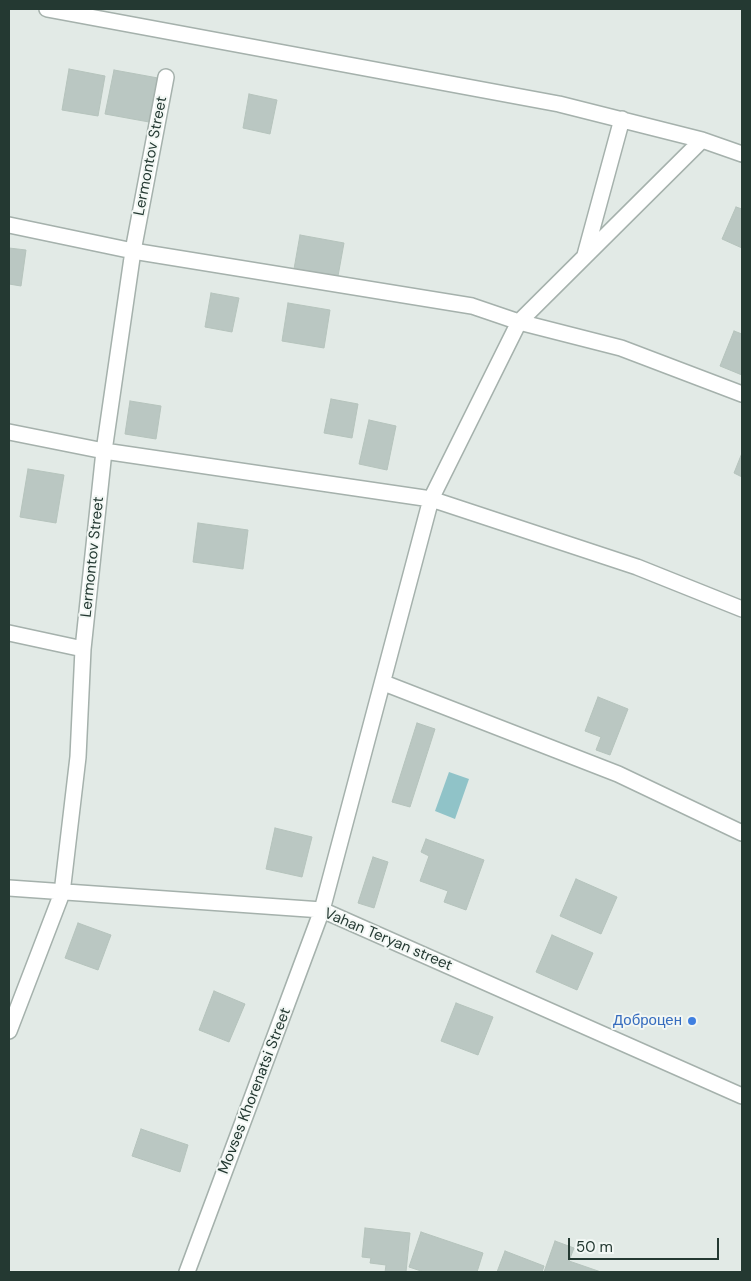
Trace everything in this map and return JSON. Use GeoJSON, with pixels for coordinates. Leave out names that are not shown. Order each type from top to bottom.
{"type":"FeatureCollection","features":[{"type":"Feature","properties":{"kind":"street"},"geometry":{"type":"LineString","coordinates":[[46,9],[558,104],[702,140],[742,154]]}},
{"type":"Feature","properties":{"kind":"street","name":"Lermontov Street"},"geometry":{"type":"LineString","coordinates":[[9,1031],[62,892],[78,757],[83,649],[104,451],[133,251],[166,77]]}},
{"type":"Feature","properties":{"kind":"street"},"geometry":{"type":"LineString","coordinates":[[584,258],[622,120]]}},
{"type":"Feature","properties":{"kind":"street","name":"Movses Khorenatsi Street"},"geometry":{"type":"LineString","coordinates":[[187,1272],[322,910],[432,499],[520,322],[702,140]]}},
{"type":"Feature","properties":{"kind":"street"},"geometry":{"type":"LineString","coordinates":[[9,225],[133,251],[472,306],[520,322],[621,348],[742,394]]}},
{"type":"Feature","properties":{"kind":"street"},"geometry":{"type":"LineString","coordinates":[[9,432],[104,451],[432,499],[637,567],[742,609]]}},
{"type":"Feature","properties":{"kind":"street"},"geometry":{"type":"LineString","coordinates":[[9,633],[83,649]]}},
{"type":"Feature","properties":{"kind":"street"},"geometry":{"type":"LineString","coordinates":[[384,683],[618,774],[742,833]]}},
{"type":"Feature","properties":{"kind":"street","name":"Vahan Teryan street"},"geometry":{"type":"LineString","coordinates":[[9,888],[322,910],[742,1096]]}},
{"type":"Feature","properties":{"kind":"water"},"geometry":{"type":"Polygon","coordinates":[[[449,772],[469,779],[455,819],[435,811],[449,772]]]}},
{"type":"Feature","properties":{"kind":"building"},"geometry":{"type":"Polygon","coordinates":[[[69,69],[105,76],[98,116],[62,110],[69,69]]]}},
{"type":"Feature","properties":{"kind":"building"},"geometry":{"type":"Polygon","coordinates":[[[114,70],[158,78],[149,122],[105,114],[114,70]]]}},
{"type":"Feature","properties":{"kind":"building"},"geometry":{"type":"Polygon","coordinates":[[[249,94],[277,100],[270,134],[243,128],[249,94]]]}},
{"type":"Feature","properties":{"kind":"building"},"geometry":{"type":"Polygon","coordinates":[[[736,207],[742,209],[742,248],[722,239],[736,207]]]}},
{"type":"Feature","properties":{"kind":"building"},"geometry":{"type":"Polygon","coordinates":[[[300,235],[344,243],[338,276],[294,269],[300,235]]]}},
{"type":"Feature","properties":{"kind":"building"},"geometry":{"type":"Polygon","coordinates":[[[9,248],[26,250],[21,286],[9,284],[9,248]]]}},
{"type":"Feature","properties":{"kind":"building"},"geometry":{"type":"Polygon","coordinates":[[[211,293],[239,298],[232,332],[205,327],[211,293]]]}},
{"type":"Feature","properties":{"kind":"building"},"geometry":{"type":"Polygon","coordinates":[[[288,303],[330,310],[324,348],[282,341],[288,303]]]}},
{"type":"Feature","properties":{"kind":"building"},"geometry":{"type":"Polygon","coordinates":[[[734,331],[742,334],[742,375],[720,366],[734,331]]]}},
{"type":"Feature","properties":{"kind":"building"},"geometry":{"type":"Polygon","coordinates":[[[331,399],[358,404],[352,438],[324,433],[331,399]]]}},
{"type":"Feature","properties":{"kind":"building"},"geometry":{"type":"Polygon","coordinates":[[[130,401],[161,406],[156,439],[125,434],[130,401]]]}},
{"type":"Feature","properties":{"kind":"building"},"geometry":{"type":"Polygon","coordinates":[[[369,420],[396,426],[387,470],[359,464],[369,420]]]}},
{"type":"Feature","properties":{"kind":"building"},"geometry":{"type":"Polygon","coordinates":[[[742,453],[742,477],[734,473],[742,453]]]}},
{"type":"Feature","properties":{"kind":"building"},"geometry":{"type":"Polygon","coordinates":[[[28,469],[64,475],[56,523],[20,517],[28,469]]]}},
{"type":"Feature","properties":{"kind":"building"},"geometry":{"type":"Polygon","coordinates":[[[198,523],[248,530],[243,569],[193,562],[198,523]]]}},
{"type":"Feature","properties":{"kind":"building"},"geometry":{"type":"Polygon","coordinates":[[[598,697],[628,709],[610,755],[596,750],[601,737],[585,731],[598,697]]]}},
{"type":"Feature","properties":{"kind":"building"},"geometry":{"type":"Polygon","coordinates":[[[417,723],[435,729],[410,807],[392,802],[417,723]]]}},
{"type":"Feature","properties":{"kind":"building"},"geometry":{"type":"Polygon","coordinates":[[[275,828],[312,837],[302,877],[266,869],[275,828]]]}},
{"type":"Feature","properties":{"kind":"building"},"geometry":{"type":"Polygon","coordinates":[[[426,839],[484,860],[466,910],[444,902],[448,891],[420,881],[429,856],[421,852],[426,839]]]}},
{"type":"Feature","properties":{"kind":"building"},"geometry":{"type":"Polygon","coordinates":[[[373,857],[388,862],[374,908],[358,903],[373,857]]]}},
{"type":"Feature","properties":{"kind":"building"},"geometry":{"type":"Polygon","coordinates":[[[576,879],[617,897],[601,934],[560,916],[576,879]]]}},
{"type":"Feature","properties":{"kind":"building"},"geometry":{"type":"Polygon","coordinates":[[[78,923],[111,935],[98,970],[65,958],[78,923]]]}},
{"type":"Feature","properties":{"kind":"building"},"geometry":{"type":"Polygon","coordinates":[[[552,935],[593,953],[577,990],[536,972],[552,935]]]}},
{"type":"Feature","properties":{"kind":"building"},"geometry":{"type":"Polygon","coordinates":[[[214,991],[245,1004],[229,1042],[199,1030],[214,991]]]}},
{"type":"Feature","properties":{"kind":"building"},"geometry":{"type":"Polygon","coordinates":[[[456,1003],[493,1017],[478,1055],[441,1041],[456,1003]]]}},
{"type":"Feature","properties":{"kind":"building"},"geometry":{"type":"Polygon","coordinates":[[[141,1129],[188,1145],[180,1172],[132,1156],[141,1129]]]}},
{"type":"Feature","properties":{"kind":"building"},"geometry":{"type":"Polygon","coordinates":[[[365,1228],[410,1233],[406,1272],[385,1272],[386,1265],[370,1263],[371,1258],[362,1257],[365,1228]]]}},
{"type":"Feature","properties":{"kind":"building"},"geometry":{"type":"Polygon","coordinates":[[[421,1232],[483,1253],[477,1272],[424,1272],[409,1267],[421,1232]]]}},
{"type":"Feature","properties":{"kind":"building"},"geometry":{"type":"Polygon","coordinates":[[[555,1241],[574,1248],[569,1261],[601,1272],[544,1272],[555,1241]]]}},
{"type":"Feature","properties":{"kind":"building"},"geometry":{"type":"Polygon","coordinates":[[[505,1251],[544,1266],[542,1272],[497,1272],[505,1251]]]}},
{"type":"Feature","properties":{"kind":"place","name":"Доброцен"},"geometry":{"type":"Point","coordinates":[692,1021]}}]}
